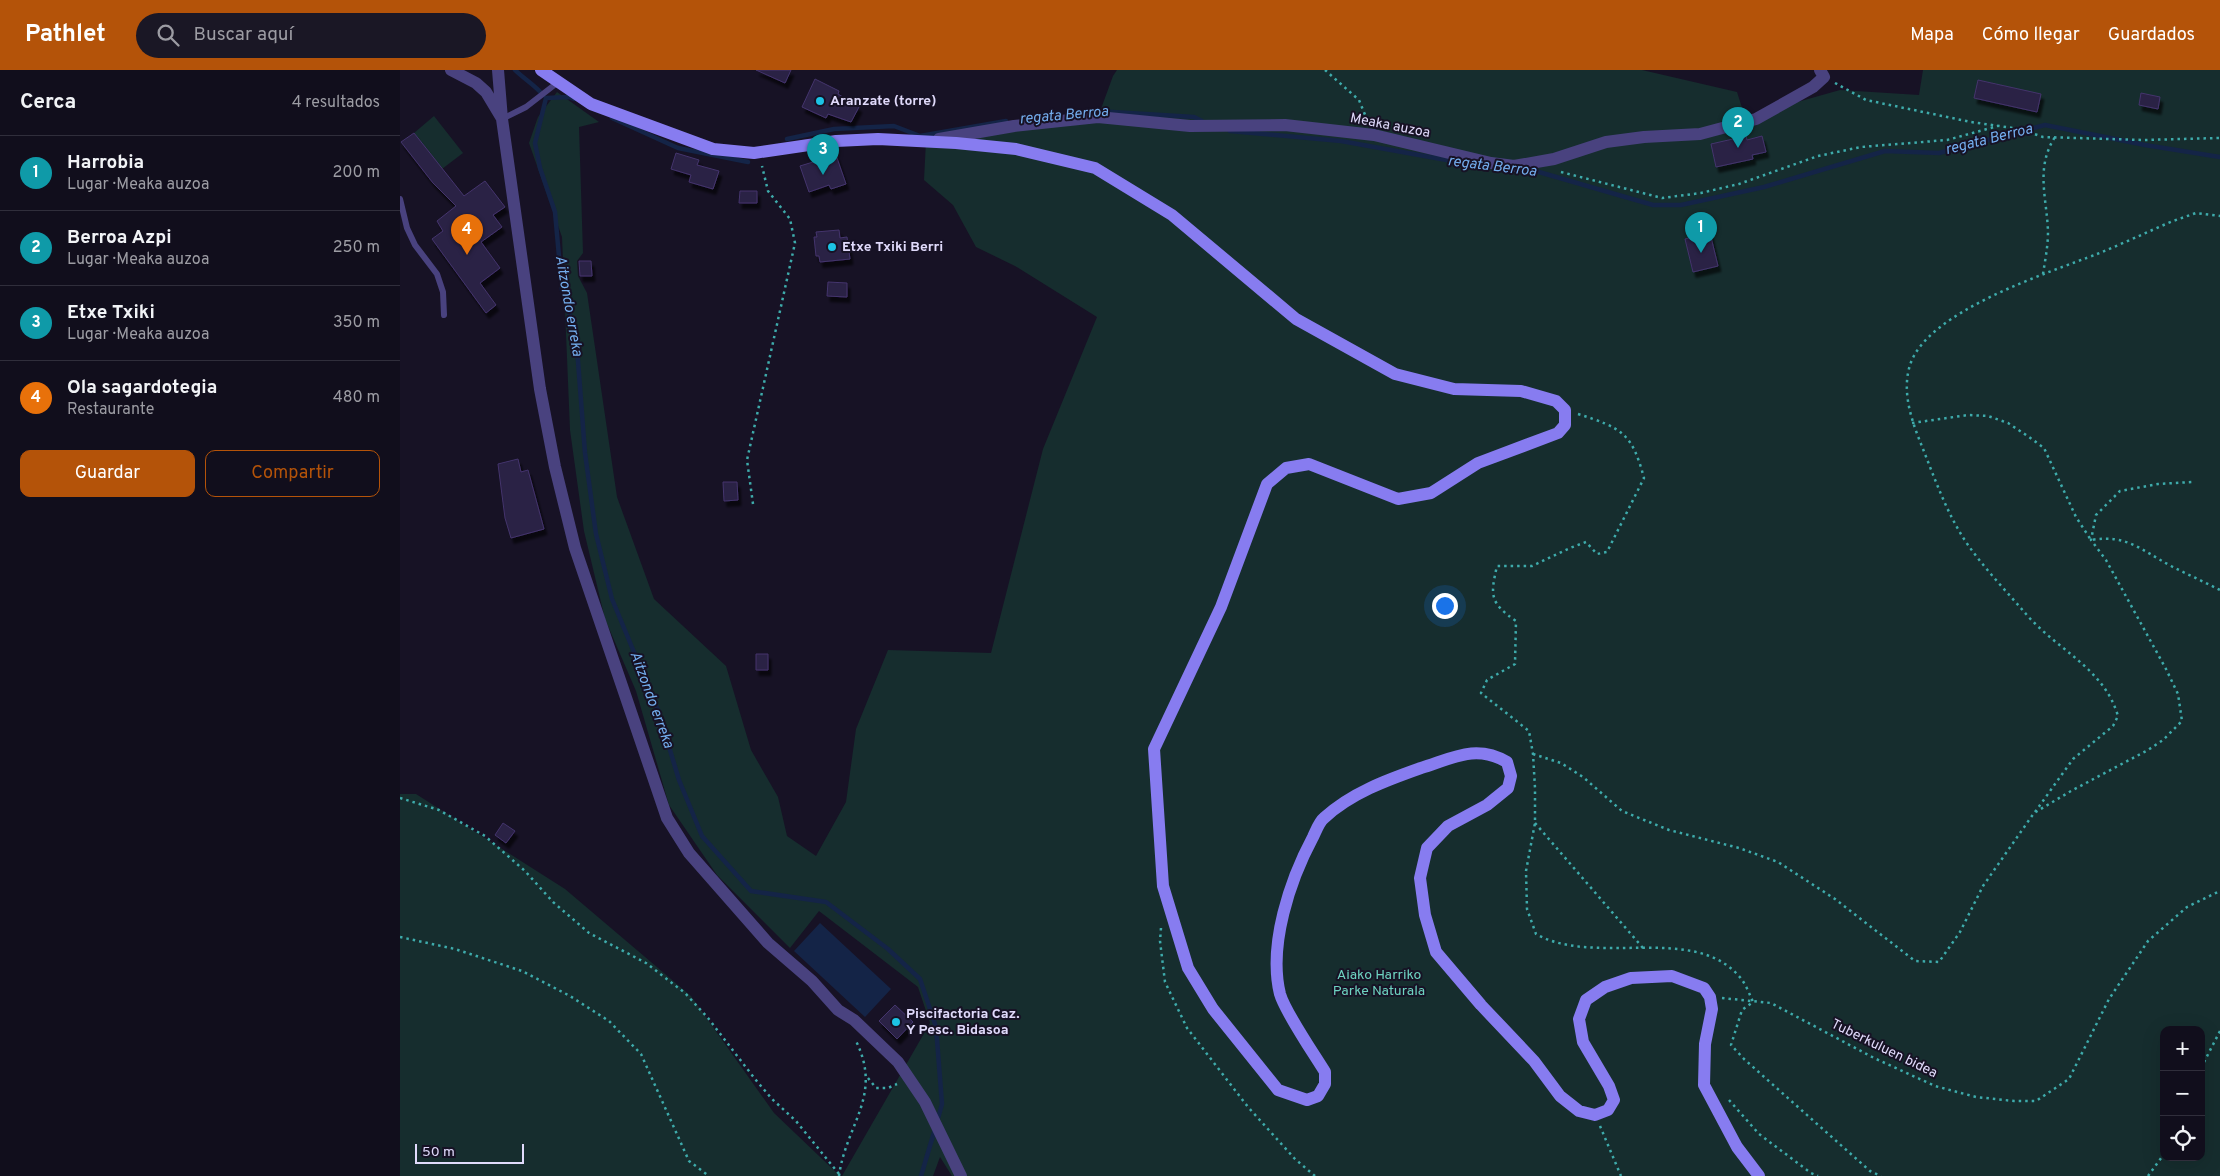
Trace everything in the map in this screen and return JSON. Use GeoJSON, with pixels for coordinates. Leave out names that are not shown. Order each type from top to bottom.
{"type":"FeatureCollection","features":[{"type":"Feature","properties":{"kind":"street"},"geometry":{"type":"LineString","coordinates":[[451,70],[476,83],[486,92],[502,119]]}},
{"type":"Feature","properties":{"kind":"street"},"geometry":{"type":"LineString","coordinates":[[498,70],[502,119],[540,389],[555,467],[575,548],[667,818],[689,853],[768,942],[812,981],[838,1010],[854,1020],[881,1044],[913,1082],[961,1176]]}},
{"type":"Feature","properties":{"kind":"street"},"geometry":{"type":"LineString","coordinates":[[541,70],[591,104],[713,149],[754,153],[836,141],[878,139],[926,141],[1016,149],[1095,168],[1172,215],[1296,319],[1394,374],[1454,389],[1521,391],[1556,401],[1565,410],[1565,425],[1558,433],[1478,462],[1431,493],[1398,499],[1308,464],[1286,468],[1268,484],[1220,607],[1154,749],[1163,886],[1188,968],[1213,1009],[1278,1090],[1307,1100],[1318,1096],[1326,1084],[1326,1072],[1280,994],[1277,962],[1279,933],[1299,863],[1322,819],[1351,797],[1398,776],[1467,753],[1492,753],[1507,762],[1511,776],[1508,788],[1486,805],[1448,826],[1427,848],[1420,878],[1424,916],[1436,952],[1481,1005],[1534,1061],[1560,1096],[1579,1110],[1595,1115],[1608,1110],[1614,1100],[1609,1086],[1583,1042],[1579,1019],[1586,1000],[1605,987],[1631,978],[1672,976],[1704,988],[1710,997],[1712,1009],[1705,1044],[1704,1085],[1736,1147],[1759,1176]]}},
{"type":"Feature","properties":{"kind":"street","name":"Meaka auzoa"},"geometry":{"type":"LineString","coordinates":[[926,141],[1014,126],[1098,117],[1190,126],[1285,126],[1374,135],[1491,163],[1514,166],[1554,159],[1606,142],[1644,137],[1700,134],[1756,120],[1813,87],[1822,74]]}},
{"type":"Feature","properties":{"kind":"lane"},"geometry":{"type":"LineString","coordinates":[[502,119],[526,107],[557,82]]}},
{"type":"Feature","properties":{"kind":"lane"},"geometry":{"type":"LineString","coordinates":[[400,199],[407,228],[415,246],[437,274],[443,292],[444,315]]}},
{"type":"Feature","properties":{"kind":"path"},"geometry":{"type":"LineString","coordinates":[[1325,70],[1359,100],[1374,135]]}},
{"type":"Feature","properties":{"kind":"path"},"geometry":{"type":"LineString","coordinates":[[1822,74],[1866,100],[2020,129],[2043,137],[2143,140],[2220,138]]}},
{"type":"Feature","properties":{"kind":"path"},"geometry":{"type":"LineString","coordinates":[[1559,172],[1662,198],[1701,193],[1739,184],[1818,156],[1861,147],[1947,140],[1998,126]]}},
{"type":"Feature","properties":{"kind":"path"},"geometry":{"type":"LineString","coordinates":[[2043,274],[2048,233],[2042,178],[2048,149],[2055,137]]}},
{"type":"Feature","properties":{"kind":"path"},"geometry":{"type":"LineString","coordinates":[[753,504],[747,460],[795,243],[790,219],[768,191],[764,180],[762,165],[764,152]]}},
{"type":"Feature","properties":{"kind":"path"},"geometry":{"type":"LineString","coordinates":[[1534,754],[1561,763],[1583,777],[1622,811],[1669,830],[1739,848],[1778,862],[1834,899],[1915,961],[1939,962],[1960,932],[1983,886],[2073,759],[2113,726],[2118,716],[2113,698],[2095,676],[2028,617],[1968,544],[1938,489],[1912,423],[1907,386],[1910,365],[1923,344],[1945,324],[1981,302],[2043,274],[2196,213],[2220,216]]}},
{"type":"Feature","properties":{"kind":"path"},"geometry":{"type":"LineString","coordinates":[[1565,410],[1622,431],[1638,455],[1644,478],[1607,552],[1597,554],[1586,542],[1532,566],[1497,566],[1492,589],[1498,609],[1516,621],[1516,664],[1487,680],[1482,693],[1528,731],[1534,754],[1535,823],[1526,871],[1527,910],[1536,934],[1549,942],[1594,949],[1691,950],[1717,959],[1739,975],[1754,1002],[1742,1010],[1731,1045],[1744,1059],[1870,1171],[1881,1176]]}},
{"type":"Feature","properties":{"kind":"path"},"geometry":{"type":"LineString","coordinates":[[1912,423],[1968,415],[1988,416],[2008,423],[2044,448],[2076,517],[2106,560],[2178,694],[2182,721],[2164,740],[2034,813]]}},
{"type":"Feature","properties":{"kind":"path"},"geometry":{"type":"LineString","coordinates":[[2091,540],[2096,515],[2120,491],[2158,484],[2193,482]]}},
{"type":"Feature","properties":{"kind":"path"},"geometry":{"type":"LineString","coordinates":[[2091,540],[2108,537],[2134,543],[2169,565],[2220,590]]}},
{"type":"Feature","properties":{"kind":"path"},"geometry":{"type":"LineString","coordinates":[[400,798],[439,810],[485,836],[525,871],[553,902],[589,933],[646,962],[685,993],[708,1018],[760,1086],[796,1121],[839,1175]]}},
{"type":"Feature","properties":{"kind":"path"},"geometry":{"type":"LineString","coordinates":[[1535,823],[1644,949]]}},
{"type":"Feature","properties":{"kind":"path","name":"Tuberkuluen bidea"},"geometry":{"type":"LineString","coordinates":[[1710,997],[1771,1003],[1874,1058],[1935,1086],[1976,1097],[2036,1101],[2069,1079],[2109,1000],[2148,941],[2187,906],[2220,891]]}},
{"type":"Feature","properties":{"kind":"path"},"geometry":{"type":"LineString","coordinates":[[1161,923],[1160,941],[1165,982],[1187,1028],[1248,1107],[1295,1159],[1314,1176]]}},
{"type":"Feature","properties":{"kind":"path"},"geometry":{"type":"LineString","coordinates":[[400,937],[455,949],[522,972],[570,996],[609,1021],[641,1054],[689,1160],[709,1176]]}},
{"type":"Feature","properties":{"kind":"path"},"geometry":{"type":"LineString","coordinates":[[2205,1060],[2220,1031]]}},
{"type":"Feature","properties":{"kind":"path"},"geometry":{"type":"LineString","coordinates":[[839,1175],[866,1088],[866,1066],[854,1039]]}},
{"type":"Feature","properties":{"kind":"path"},"geometry":{"type":"LineString","coordinates":[[867,1076],[876,1088],[888,1088],[900,1082],[913,1082]]}},
{"type":"Feature","properties":{"kind":"path"},"geometry":{"type":"LineString","coordinates":[[1722,1093],[1759,1134],[1811,1173],[1818,1176]]}},
{"type":"Feature","properties":{"kind":"path"},"geometry":{"type":"LineString","coordinates":[[1595,1115],[1621,1176]]}},
{"type":"Feature","properties":{"kind":"path"},"geometry":{"type":"LineString","coordinates":[[2148,1176],[2160,1160]]}},
{"type":"Feature","properties":{"kind":"green space","name":"Aiako Harriko Parke Naturala"},"geometry":{"type":"Polygon","coordinates":[[[1117,70],[1642,70],[1737,92],[1745,117],[1840,90],[1919,95],[1923,70],[2220,70],[2220,1176],[952,1176],[940,1157],[933,1176],[842,1176],[930,1023],[918,987],[819,911],[790,948],[717,875],[669,805],[636,691],[605,619],[584,531],[570,430],[562,237],[529,143],[538,117],[557,92],[599,122],[579,127],[583,253],[577,261],[578,276],[587,293],[617,497],[654,599],[726,666],[751,750],[778,797],[787,836],[816,856],[846,802],[856,729],[888,650],[991,653],[1043,449],[1097,317],[1015,266],[976,247],[953,205],[924,180],[926,141],[1098,117],[1117,70]]]}},
{"type":"Feature","properties":{"kind":"green space"},"geometry":{"type":"Polygon","coordinates":[[[434,116],[463,153],[442,169],[414,133],[434,116]]]}},
{"type":"Feature","properties":{"kind":"green space"},"geometry":{"type":"Polygon","coordinates":[[[400,794],[416,794],[565,889],[691,996],[774,1113],[840,1176],[400,1176],[400,794]]]}},
{"type":"Feature","properties":{"kind":"water"},"geometry":{"type":"Polygon","coordinates":[[[820,923],[891,989],[865,1017],[794,951],[820,923]]]}},
{"type":"Feature","properties":{"kind":"building"},"geometry":{"type":"Polygon","coordinates":[[[756,70],[791,70],[785,83],[756,70]]]}},
{"type":"Feature","properties":{"kind":"building","name":"Aranzate (torre)"},"geometry":{"type":"Polygon","coordinates":[[[815,79],[839,91],[838,94],[859,107],[851,122],[828,114],[826,118],[802,107],[815,79]]]}},
{"type":"Feature","properties":{"kind":"building"},"geometry":{"type":"Polygon","coordinates":[[[1978,80],[2041,94],[2037,112],[1974,98],[1978,80]]]}},
{"type":"Feature","properties":{"kind":"building"},"geometry":{"type":"Polygon","coordinates":[[[2141,93],[2160,97],[2158,109],[2139,105],[2141,93]]]}},
{"type":"Feature","properties":{"kind":"building"},"geometry":{"type":"Polygon","coordinates":[[[414,133],[464,196],[485,181],[505,207],[493,215],[502,227],[481,242],[500,268],[480,283],[496,305],[486,313],[432,239],[443,231],[437,221],[456,206],[433,183],[401,142],[414,133]]]}},
{"type":"Feature","properties":{"kind":"building"},"geometry":{"type":"Polygon","coordinates":[[[1746,136],[1747,140],[1762,136],[1766,152],[1752,155],[1753,159],[1716,167],[1711,144],[1746,136]]]}},
{"type":"Feature","properties":{"kind":"building"},"geometry":{"type":"Polygon","coordinates":[[[676,153],[699,160],[697,165],[719,171],[713,189],[689,182],[691,175],[671,169],[676,153]]]}},
{"type":"Feature","properties":{"kind":"building"},"geometry":{"type":"Polygon","coordinates":[[[836,155],[846,184],[831,189],[829,185],[809,192],[800,166],[836,155]]]}},
{"type":"Feature","properties":{"kind":"building"},"geometry":{"type":"Polygon","coordinates":[[[740,191],[757,191],[757,203],[739,203],[740,191]]]}},
{"type":"Feature","properties":{"kind":"building","name":"Etxe Txiki Berri"},"geometry":{"type":"Polygon","coordinates":[[[839,230],[840,238],[847,237],[850,259],[820,262],[819,256],[816,256],[814,237],[817,237],[816,232],[839,230]]]}},
{"type":"Feature","properties":{"kind":"building"},"geometry":{"type":"Polygon","coordinates":[[[1710,233],[1718,266],[1693,272],[1685,239],[1710,233]]]}},
{"type":"Feature","properties":{"kind":"building"},"geometry":{"type":"Polygon","coordinates":[[[579,261],[591,261],[592,276],[580,276],[579,261]]]}},
{"type":"Feature","properties":{"kind":"building"},"geometry":{"type":"Polygon","coordinates":[[[828,282],[847,283],[847,297],[827,296],[828,282]]]}},
{"type":"Feature","properties":{"kind":"building"},"geometry":{"type":"Polygon","coordinates":[[[518,459],[521,472],[528,470],[544,529],[511,538],[505,518],[498,464],[518,459]]]}},
{"type":"Feature","properties":{"kind":"building"},"geometry":{"type":"Polygon","coordinates":[[[723,482],[737,482],[738,500],[724,501],[723,482]]]}},
{"type":"Feature","properties":{"kind":"building"},"geometry":{"type":"Polygon","coordinates":[[[756,654],[768,654],[768,670],[756,670],[756,654]]]}},
{"type":"Feature","properties":{"kind":"building"},"geometry":{"type":"Polygon","coordinates":[[[503,823],[515,831],[506,843],[495,835],[503,823]]]}},
{"type":"Feature","properties":{"kind":"building","name":"Piscifactoria Caz. Y Pesc. Bidasoa"},"geometry":{"type":"Polygon","coordinates":[[[895,1005],[913,1022],[897,1039],[879,1021],[895,1005]]]}},
{"type":"Feature","properties":{"kind":"waterway"},"geometry":{"type":"LineString","coordinates":[[515,70],[543,95]]}},
{"type":"Feature","properties":{"kind":"waterway"},"geometry":{"type":"LineString","coordinates":[[546,98],[569,97],[574,99]]}},
{"type":"Feature","properties":{"kind":"waterway","name":"Aitzondo erreka"},"geometry":{"type":"LineString","coordinates":[[546,98],[535,143],[540,168],[555,212],[562,290],[576,335],[585,453],[596,534],[612,599],[658,710],[679,780],[702,836],[751,891],[826,902],[888,949],[920,979],[936,1027],[942,1104],[937,1122]]}},
{"type":"Feature","properties":{"kind":"waterway","name":"regata Berroa"},"geometry":{"type":"LineString","coordinates":[[1096,111],[1194,117],[1202,121]]}},
{"type":"Feature","properties":{"kind":"waterway"},"geometry":{"type":"LineString","coordinates":[[612,118],[678,148],[748,162]]}},
{"type":"Feature","properties":{"kind":"waterway","name":"regata Berroa"},"geometry":{"type":"LineString","coordinates":[[787,139],[834,129],[894,126],[920,136],[1006,121]]}},
{"type":"Feature","properties":{"kind":"waterway","name":"regata Berroa"},"geometry":{"type":"LineString","coordinates":[[1522,170],[1532,170],[1653,205],[1681,205],[1764,187],[1885,151],[1939,153],[2045,125],[2145,145],[2220,157]]}},
{"type":"Feature","properties":{"kind":"waterway","name":"regata Berroa"},"geometry":{"type":"LineString","coordinates":[[1230,131],[1341,141],[1480,166]]}},
{"type":"Feature","properties":{"kind":"waterway","name":"Aitzondo erreka"},"geometry":{"type":"LineString","coordinates":[[921,1176],[935,1129]]}},
{"type":"Feature","properties":{"kind":"place","name":"Aranzate (torre)"},"geometry":{"type":"Point","coordinates":[820,101]}},
{"type":"Feature","properties":{"kind":"place","name":"Berroa Azpi"},"geometry":{"type":"Point","coordinates":[1738,148]}},
{"type":"Feature","properties":{"kind":"place","name":"Etxe Txiki"},"geometry":{"type":"Point","coordinates":[823,175]}},
{"type":"Feature","properties":{"kind":"place","name":"Etxe Txiki Berri"},"geometry":{"type":"Point","coordinates":[832,247]}},
{"type":"Feature","properties":{"kind":"place","name":"Harrobia"},"geometry":{"type":"Point","coordinates":[1701,253]}},
{"type":"Feature","properties":{"kind":"place","name":"Ola sagardotegia"},"geometry":{"type":"Point","coordinates":[467,255]}},
{"type":"Feature","properties":{"kind":"place","name":"Piscifactoria Caz. Y Pesc. Bidasoa"},"geometry":{"type":"Point","coordinates":[896,1022]}}]}
